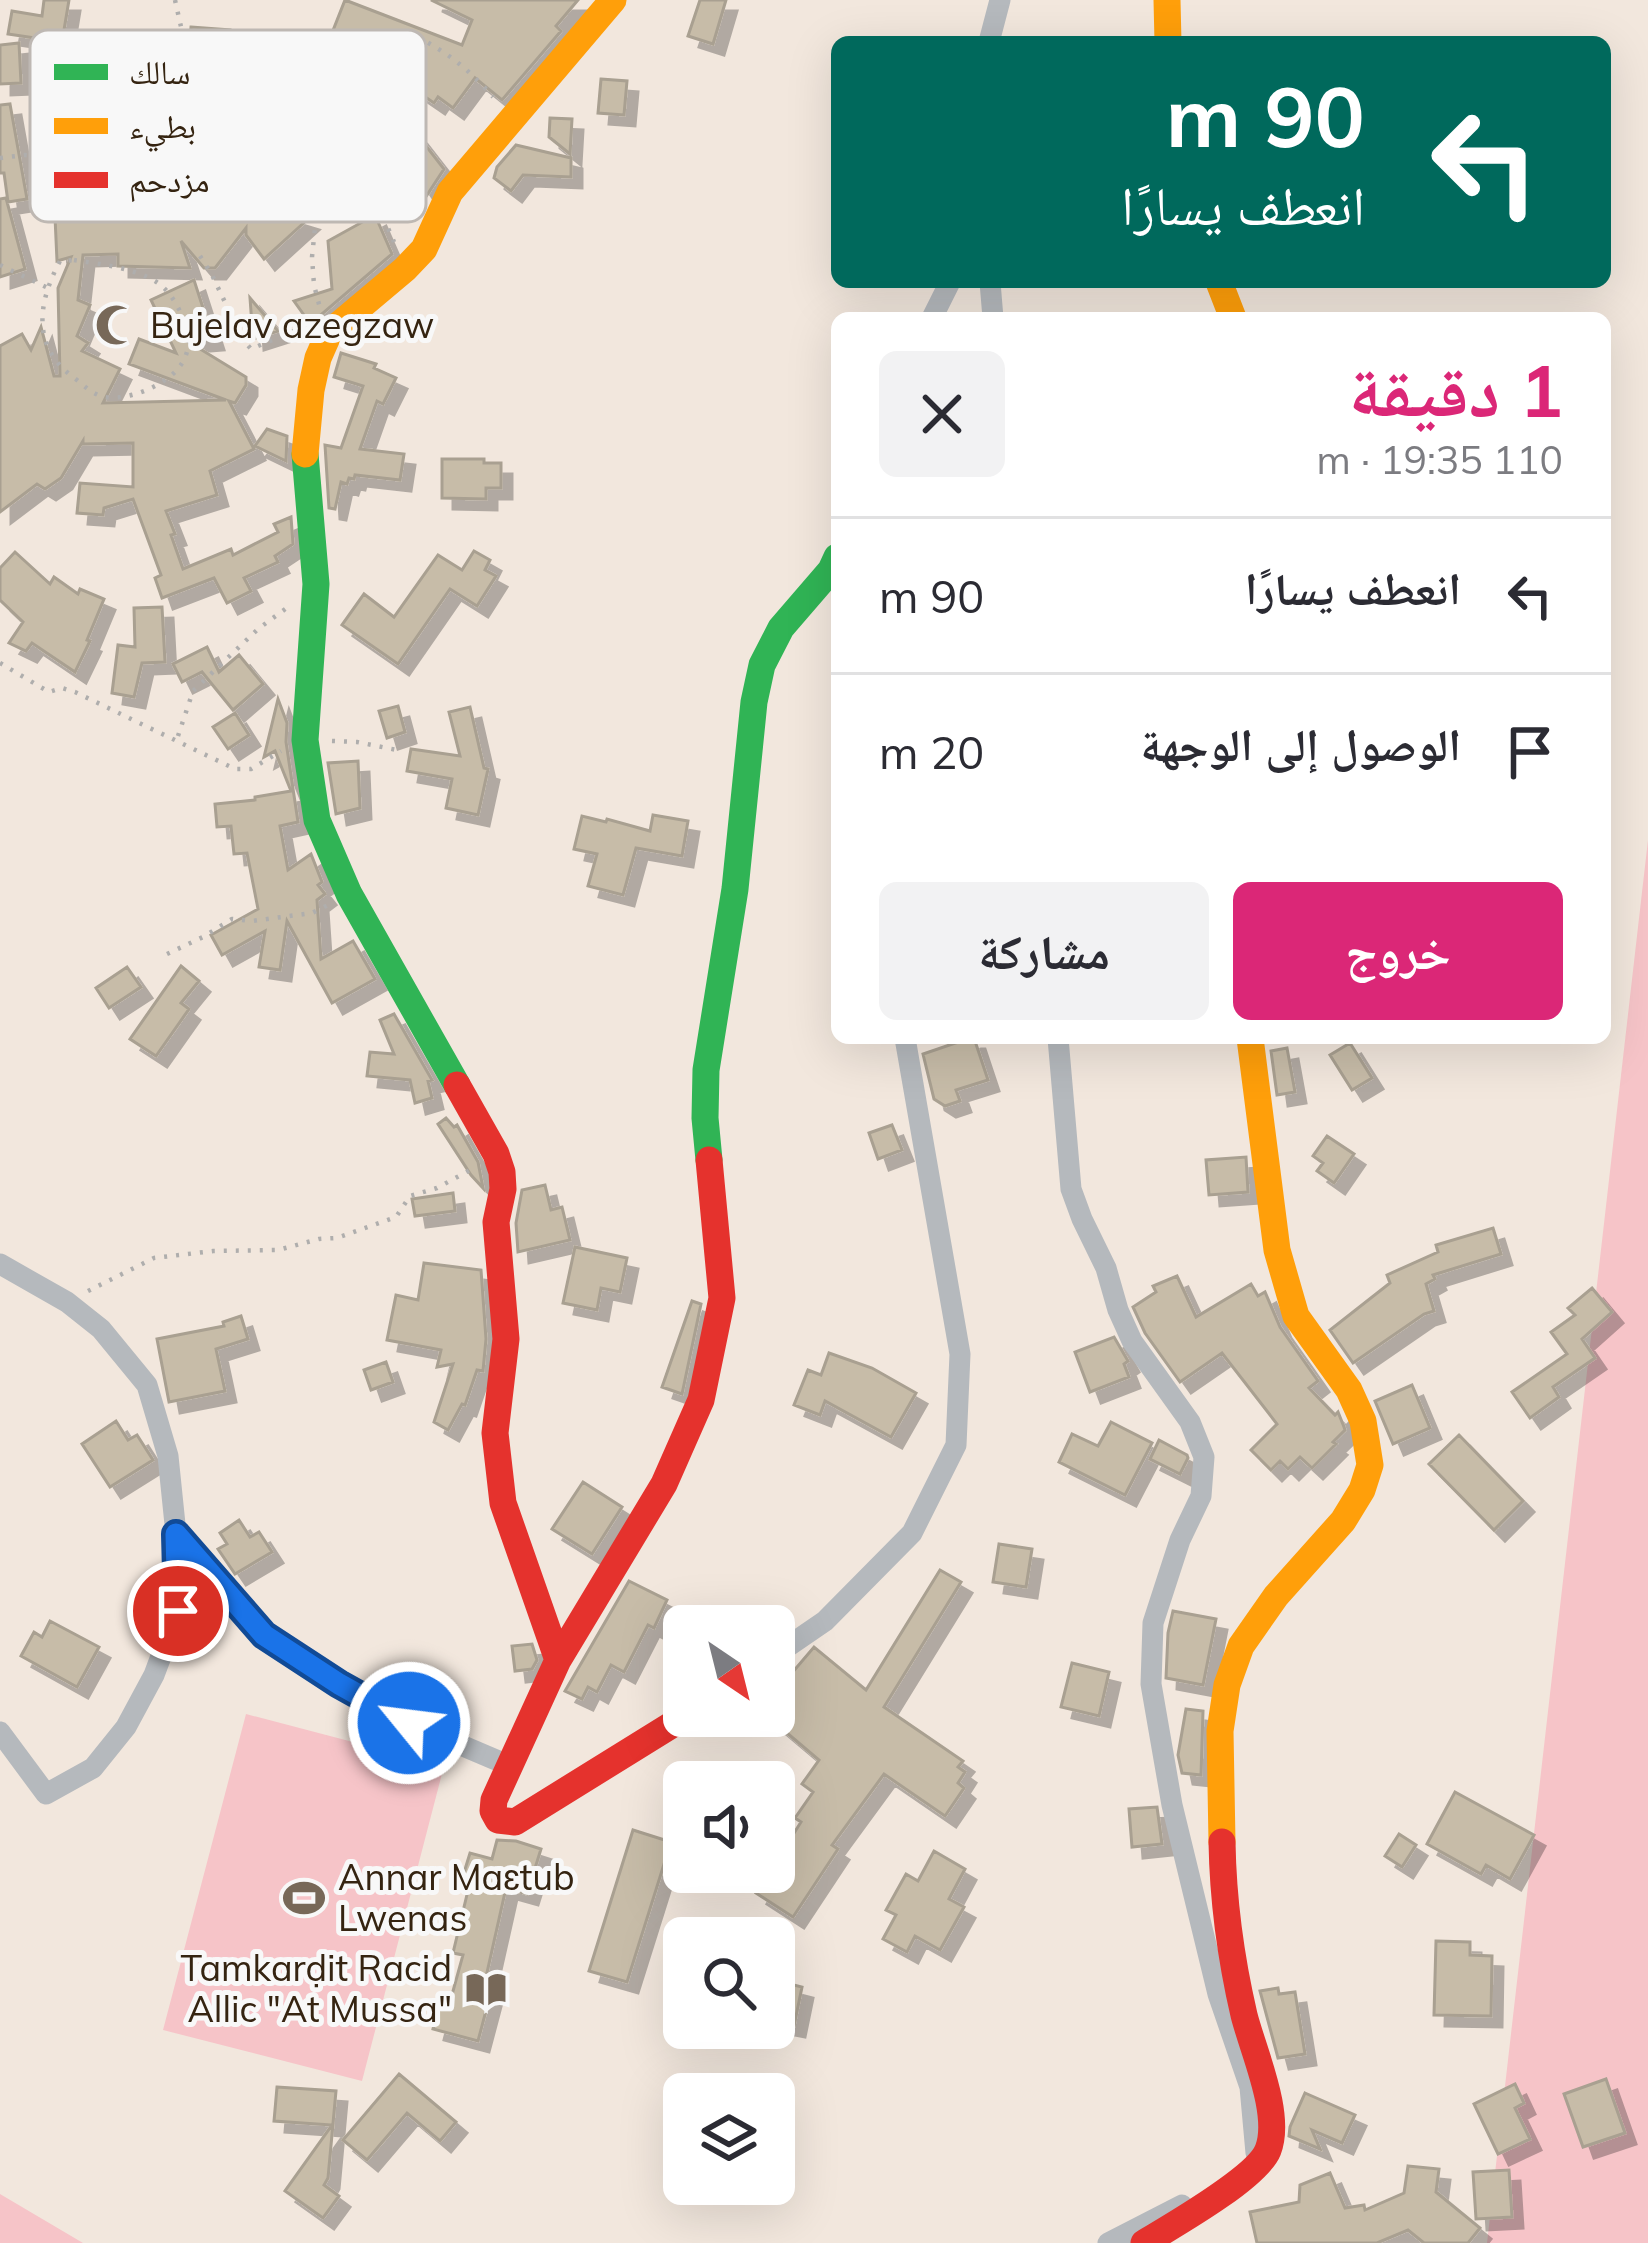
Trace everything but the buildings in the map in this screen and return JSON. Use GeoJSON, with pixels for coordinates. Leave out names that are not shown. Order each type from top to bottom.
{"type":"FeatureCollection","features":[{"type":"Feature","properties":{"kind":"street"},"geometry":{"type":"LineString","coordinates":[[558,1660],[503,1503],[494,1433],[506,1339],[496,1222],[502,1172],[349,894],[317,820],[305,740],[316,584],[304,454],[311,390],[329,333],[424,249],[450,192],[613,0]]}},
{"type":"Feature","properties":{"kind":"street"},"geometry":{"type":"LineString","coordinates":[[991,36],[1000,0]]}},
{"type":"Feature","properties":{"kind":"street"},"geometry":{"type":"LineString","coordinates":[[1168,0],[1168,36]]}},
{"type":"Feature","properties":{"kind":"street"},"geometry":{"type":"LineString","coordinates":[[663,1730],[515,1822],[498,1820],[493,1811],[508,1765],[558,1660],[664,1484],[701,1400],[722,1298],[705,1118],[706,1070],[735,889],[754,702],[762,664],[781,628],[831,567]]}},
{"type":"Feature","properties":{"kind":"street"},"geometry":{"type":"LineString","coordinates":[[795,1642],[825,1621],[912,1533],[956,1445],[960,1354],[906,1044]]}},
{"type":"Feature","properties":{"kind":"street"},"geometry":{"type":"LineString","coordinates":[[1059,1044],[1071,1189],[1132,1341],[1190,1422],[1204,1457],[1201,1496],[1180,1540],[1153,1623],[1151,1684],[1172,1805],[1218,1994],[1250,2087],[1257,2165]]}},
{"type":"Feature","properties":{"kind":"street"},"geometry":{"type":"LineString","coordinates":[[1144,2243],[1200,2209],[1257,2165],[1269,2149],[1268,2094],[1244,2014],[1223,1893],[1220,1731],[1227,1685],[1241,1646],[1276,1596],[1342,1521],[1362,1490],[1370,1465],[1363,1420],[1349,1390],[1296,1316],[1277,1250],[1251,1044]]}},
{"type":"Feature","properties":{"kind":"street"},"geometry":{"type":"LineString","coordinates":[[0,1264],[67,1302],[101,1330],[147,1385],[168,1456],[178,1611],[145,1692],[126,1727],[93,1768],[46,1794],[0,1732]]}},
{"type":"Feature","properties":{"kind":"street"},"geometry":{"type":"LineString","coordinates":[[176,1534],[264,1635],[409,1723],[508,1765]]}},
{"type":"Feature","properties":{"kind":"street"},"geometry":{"type":"LineString","coordinates":[[1108,2243],[1257,2165]]}},
{"type":"Feature","properties":{"kind":"path"},"geometry":{"type":"LineString","coordinates":[[175,0],[182,30]]}},
{"type":"Feature","properties":{"kind":"path"},"geometry":{"type":"LineString","coordinates":[[426,41],[468,69],[513,120]]}},
{"type":"Feature","properties":{"kind":"path"},"geometry":{"type":"LineString","coordinates":[[0,158],[30,155]]}},
{"type":"Feature","properties":{"kind":"path"},"geometry":{"type":"LineString","coordinates":[[314,285],[316,222]]}},
{"type":"Feature","properties":{"kind":"path"},"geometry":{"type":"LineString","coordinates":[[386,222],[405,269]]}},
{"type":"Feature","properties":{"kind":"path"},"geometry":{"type":"LineString","coordinates":[[200,256],[251,349],[305,326]]}},
{"type":"Feature","properties":{"kind":"path"},"geometry":{"type":"LineString","coordinates":[[74,260],[130,269],[161,284],[191,331],[180,367],[147,391],[124,398],[90,392],[62,369],[47,348],[41,321],[46,287],[60,261],[74,260]]}},
{"type":"Feature","properties":{"kind":"path"},"geometry":{"type":"LineString","coordinates":[[0,265],[46,287]]}},
{"type":"Feature","properties":{"kind":"path"},"geometry":{"type":"LineString","coordinates":[[191,336],[243,340]]}},
{"type":"Feature","properties":{"kind":"path"},"geometry":{"type":"LineString","coordinates":[[177,739],[193,691],[258,629],[316,584]]}},
{"type":"Feature","properties":{"kind":"path"},"geometry":{"type":"LineString","coordinates":[[0,663],[49,692],[62,688],[74,692],[235,769],[251,769],[305,740],[357,742],[397,750]]}},
{"type":"Feature","properties":{"kind":"path"},"geometry":{"type":"LineString","coordinates":[[167,954],[232,919],[312,913],[349,894]]}},
{"type":"Feature","properties":{"kind":"path"},"geometry":{"type":"LineString","coordinates":[[67,1302],[154,1258],[278,1250],[337,1238],[396,1217],[410,1196],[437,1188],[496,1154]]}},
{"type":"Feature","properties":{"kind":"shaded area"},"geometry":{"type":"Polygon","coordinates":[[[1648,840],[1648,2243],[1487,2243],[1648,840]]]}},
{"type":"Feature","properties":{"kind":"shaded area","name":"Annar Maɛtub Lwenas"},"geometry":{"type":"Polygon","coordinates":[[[246,1714],[444,1766],[362,2081],[163,2030],[246,1714]]]}},
{"type":"Feature","properties":{"kind":"shaded area"},"geometry":{"type":"Polygon","coordinates":[[[0,2194],[83,2243],[0,2243],[0,2194]]]}},
{"type":"Feature","properties":{"kind":"traffic: fast"},"geometry":{"type":"LineString","coordinates":[[305,454],[316,584],[305,740],[317,820],[349,894],[457,1085]]}},
{"type":"Feature","properties":{"kind":"traffic: fast"},"geometry":{"type":"LineString","coordinates":[[709,1160],[706,1070],[735,889],[754,702],[762,665],[781,628],[831,570]]}},
{"type":"Feature","properties":{"kind":"traffic: slow"},"geometry":{"type":"LineString","coordinates":[[305,454],[311,390],[329,333],[424,249],[450,192],[613,0]]}},
{"type":"Feature","properties":{"kind":"traffic: slow"},"geometry":{"type":"LineString","coordinates":[[1167,0],[1168,36]]}},
{"type":"Feature","properties":{"kind":"traffic: slow"},"geometry":{"type":"LineString","coordinates":[[1221,288],[1231,312]]}},
{"type":"Feature","properties":{"kind":"traffic: slow"},"geometry":{"type":"LineString","coordinates":[[1222,1842],[1220,1731],[1227,1685],[1241,1646],[1276,1596],[1343,1521],[1362,1490],[1370,1465],[1363,1421],[1349,1390],[1296,1316],[1277,1250],[1251,1044]]}},
{"type":"Feature","properties":{"kind":"traffic: jam"},"geometry":{"type":"LineString","coordinates":[[457,1085],[502,1172],[496,1222],[506,1339],[495,1433],[503,1503],[558,1660]]}},
{"type":"Feature","properties":{"kind":"traffic: jam"},"geometry":{"type":"LineString","coordinates":[[663,1730],[515,1822],[498,1820],[493,1811],[558,1660],[664,1484],[701,1400],[722,1298],[709,1160]]}},
{"type":"Feature","properties":{"kind":"traffic: jam"},"geometry":{"type":"LineString","coordinates":[[1144,2243],[1248,2174],[1268,2150],[1271,2135],[1265,2082],[1244,2015],[1232,1951],[1222,1842]]}},
{"type":"Feature","properties":{"kind":"place","name":"Bujelav azegzaw"},"geometry":{"type":"Point","coordinates":[116,325]}},
{"type":"Feature","properties":{"kind":"place","name":"Annar Maɛtub Lwenas"},"geometry":{"type":"Point","coordinates":[304,1898]}},
{"type":"Feature","properties":{"kind":"place","name":"Tamkarḍit Racid Allic \"At Mussa\""},"geometry":{"type":"Point","coordinates":[486,1989]}},
{"type":"Feature","properties":{"kind":"route"},"geometry":{"type":"LineString","coordinates":[[178,1611],[176,1534],[264,1635],[409,1723]]}}]}
